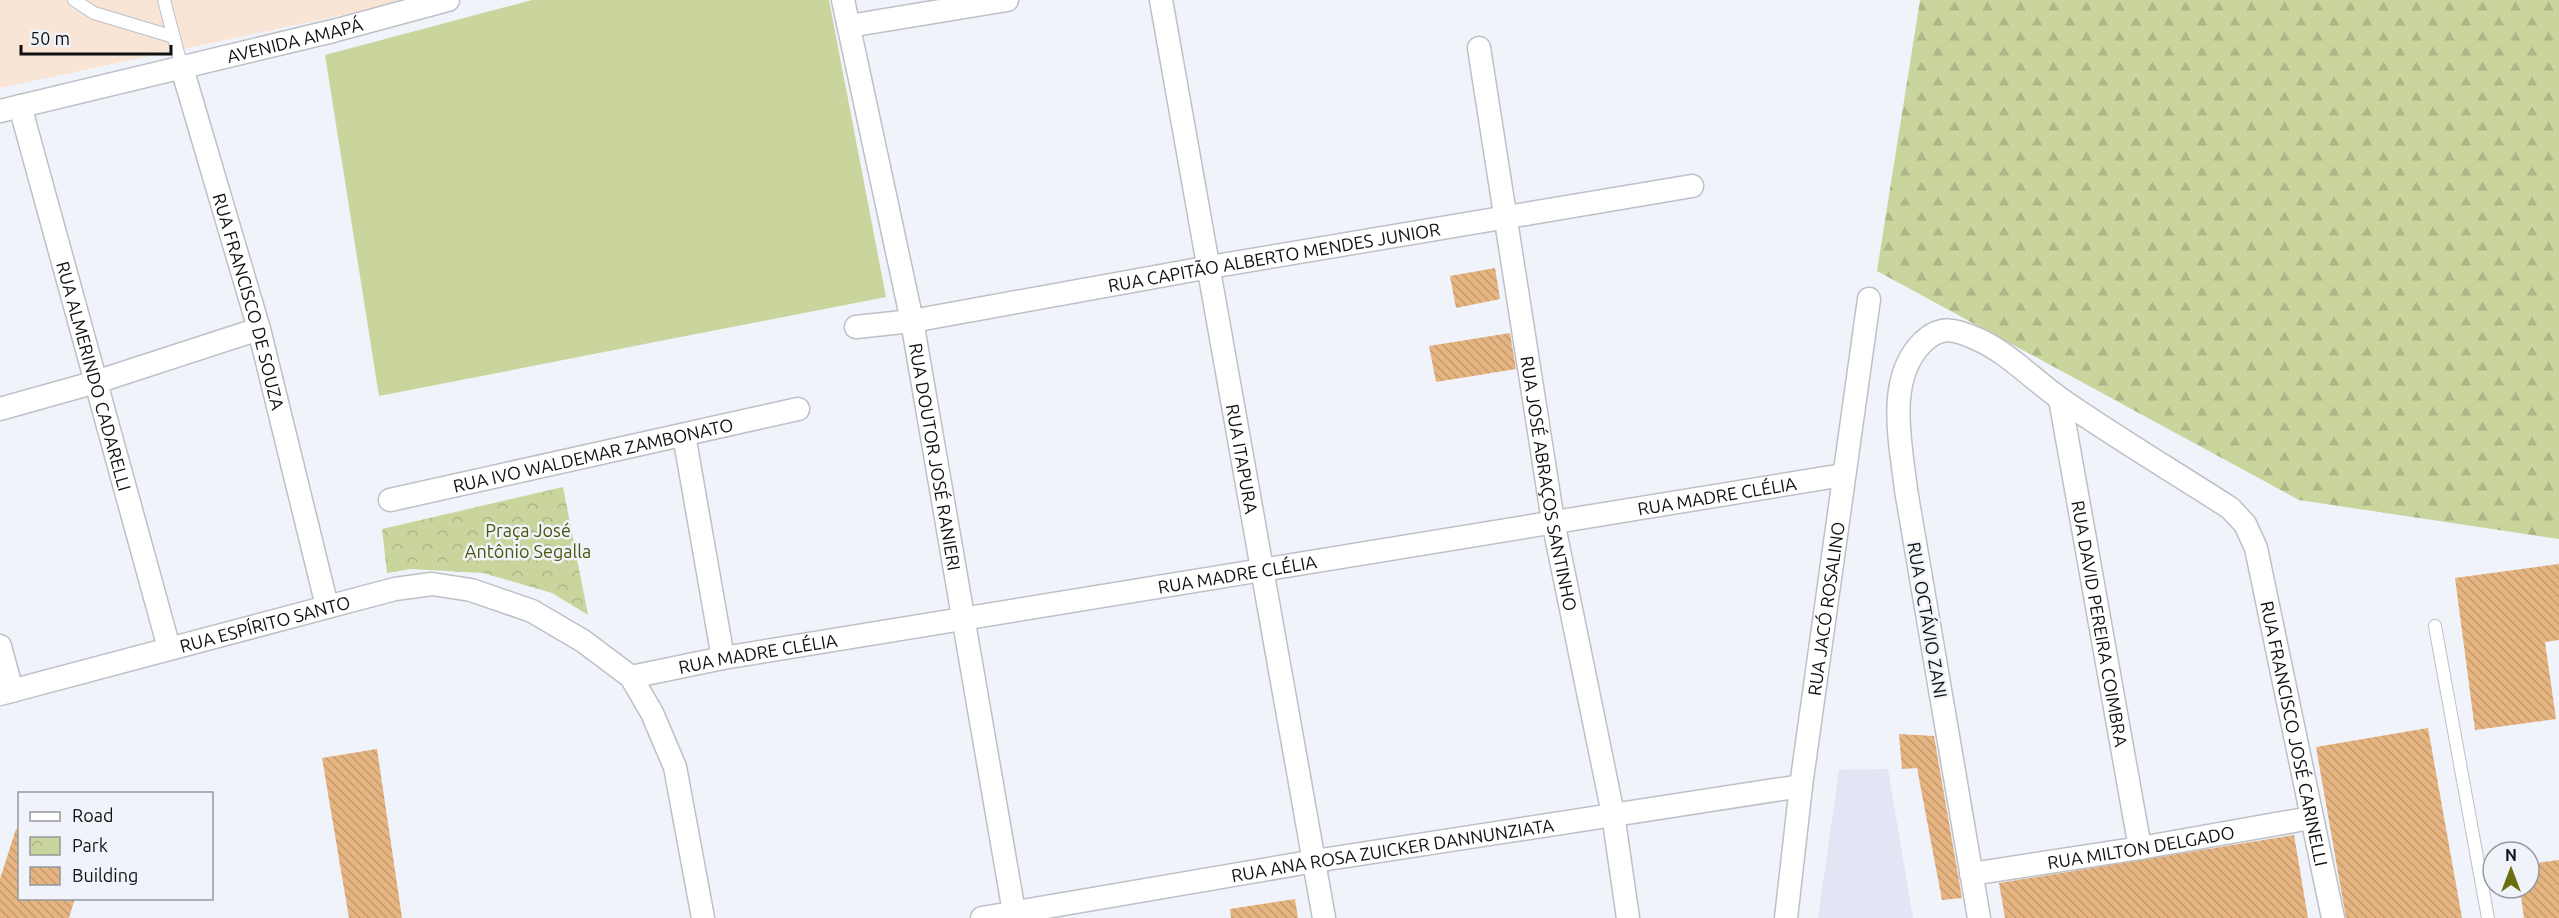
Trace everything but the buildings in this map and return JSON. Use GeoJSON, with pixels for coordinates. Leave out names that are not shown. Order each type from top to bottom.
{"type":"FeatureCollection","features":[{"type":"Feature","properties":{"kind":"street","name":"AVENIDA AMAPÁ"},"geometry":{"type":"LineString","coordinates":[[10,108],[182,68],[448,0]]}},
{"type":"Feature","properties":{"kind":"street","name":"RUA DOUTOR JOSÉ RANIERI"},"geometry":{"type":"LineString","coordinates":[[843,0],[912,321],[1014,915]]}},
{"type":"Feature","properties":{"kind":"street"},"geometry":{"type":"LineString","coordinates":[[849,26],[1007,0]]}},
{"type":"Feature","properties":{"kind":"street","name":"RUA ITAPURA"},"geometry":{"type":"LineString","coordinates":[[1161,0],[1324,918]]}},
{"type":"Feature","properties":{"kind":"street","name":"RUA JOSÉ ABRAÇOS SANTINHO"},"geometry":{"type":"LineString","coordinates":[[1479,48],[1553,521],[1613,814],[1628,918]]}},
{"type":"Feature","properties":{"kind":"street","name":"RUA FRANCISCO DE SOUZA"},"geometry":{"type":"LineString","coordinates":[[182,68],[259,328],[327,606]]}},
{"type":"Feature","properties":{"kind":"street","name":"RUA ALMERINDO CADARELLI"},"geometry":{"type":"LineString","coordinates":[[10,108],[96,382],[169,648]]}},
{"type":"Feature","properties":{"kind":"street","name":"RUA CAPITÃO ALBERTO MENDES JUNIOR"},"geometry":{"type":"LineString","coordinates":[[856,327],[912,321],[1210,267],[1692,186]]}},
{"type":"Feature","properties":{"kind":"street","name":"RUA JACÓ ROSALINO"},"geometry":{"type":"LineString","coordinates":[[1786,918],[1801,786],[1869,299]]}},
{"type":"Feature","properties":{"kind":"street"},"geometry":{"type":"LineString","coordinates":[[0,409],[96,382],[259,328]]}},
{"type":"Feature","properties":{"kind":"street","name":"RUA FRANCISCO JOSÉ CARINELLI"},"geometry":{"type":"LineString","coordinates":[[1934,332],[1960,332],[2001,352],[2060,399],[2230,508],[2245,524],[2256,548],[2333,918]]}},
{"type":"Feature","properties":{"kind":"street","name":"RUA OCTÁVIO ZANI"},"geometry":{"type":"LineString","coordinates":[[1934,332],[1919,346],[1908,363],[1901,381],[1900,429],[1906,490],[1979,918]]}},
{"type":"Feature","properties":{"kind":"street","name":"RUA DAVID PEREIRA COIMBRA"},"geometry":{"type":"LineString","coordinates":[[2060,399],[2140,848]]}},
{"type":"Feature","properties":{"kind":"street","name":"RUA IVO WALDEMAR ZAMBONATO"},"geometry":{"type":"LineString","coordinates":[[390,501],[798,409]]}},
{"type":"Feature","properties":{"kind":"street"},"geometry":{"type":"LineString","coordinates":[[684,435],[723,658]]}},
{"type":"Feature","properties":{"kind":"street","name":"RUA MADRE CLÉLIA"},"geometry":{"type":"LineString","coordinates":[[631,677],[723,658],[962,618],[1843,475]]}},
{"type":"Feature","properties":{"kind":"street","name":"RUA ESPÍRITO SANTO"},"geometry":{"type":"LineString","coordinates":[[6,693],[327,606],[395,589],[432,585],[471,590],[532,611],[583,641],[631,677]]}},
{"type":"Feature","properties":{"kind":"street"},"geometry":{"type":"LineString","coordinates":[[0,646],[6,693]]}},
{"type":"Feature","properties":{"kind":"street"},"geometry":{"type":"LineString","coordinates":[[631,677],[652,713],[675,767],[703,918]]}},
{"type":"Feature","properties":{"kind":"street","name":"RUA ANA ROSA ZUICKER DANNUNZIATA"},"geometry":{"type":"LineString","coordinates":[[982,918],[1014,915],[1315,861],[1801,786]]}},
{"type":"Feature","properties":{"kind":"street","name":"RUA MILTON DELGADO"},"geometry":{"type":"LineString","coordinates":[[1971,874],[2140,848],[2311,818]]}},
{"type":"Feature","properties":{"kind":"lane"},"geometry":{"type":"LineString","coordinates":[[74,0],[94,14],[174,37]]}},
{"type":"Feature","properties":{"kind":"lane","name":"RUA FRANCISCO DE SOUZA"},"geometry":{"type":"LineString","coordinates":[[164,0],[182,68]]}},
{"type":"Feature","properties":{"kind":"lane"},"geometry":{"type":"LineString","coordinates":[[2435,626],[2488,918]]}},
{"type":"Feature","properties":{"kind":"shaded area"},"geometry":{"type":"Polygon","coordinates":[[[0,0],[413,0],[0,88],[0,0]]]}},
{"type":"Feature","properties":{"kind":"shaded area"},"geometry":{"type":"Polygon","coordinates":[[[1888,769],[1913,918],[1818,918],[1839,770],[1888,769]]]}},
{"type":"Feature","properties":{"kind":"green space"},"geometry":{"type":"Polygon","coordinates":[[[532,0],[829,0],[886,297],[379,396],[325,55],[532,0]]]}},
{"type":"Feature","properties":{"kind":"green space"},"geometry":{"type":"Polygon","coordinates":[[[1920,0],[2559,0],[2559,539],[2299,500],[1877,271],[1920,0]]]}},
{"type":"Feature","properties":{"kind":"green space","name":"Praça José Antônio Segalla"},"geometry":{"type":"Polygon","coordinates":[[[563,487],[588,615],[552,593],[483,573],[411,569],[387,573],[382,529],[563,487]]]}}]}
